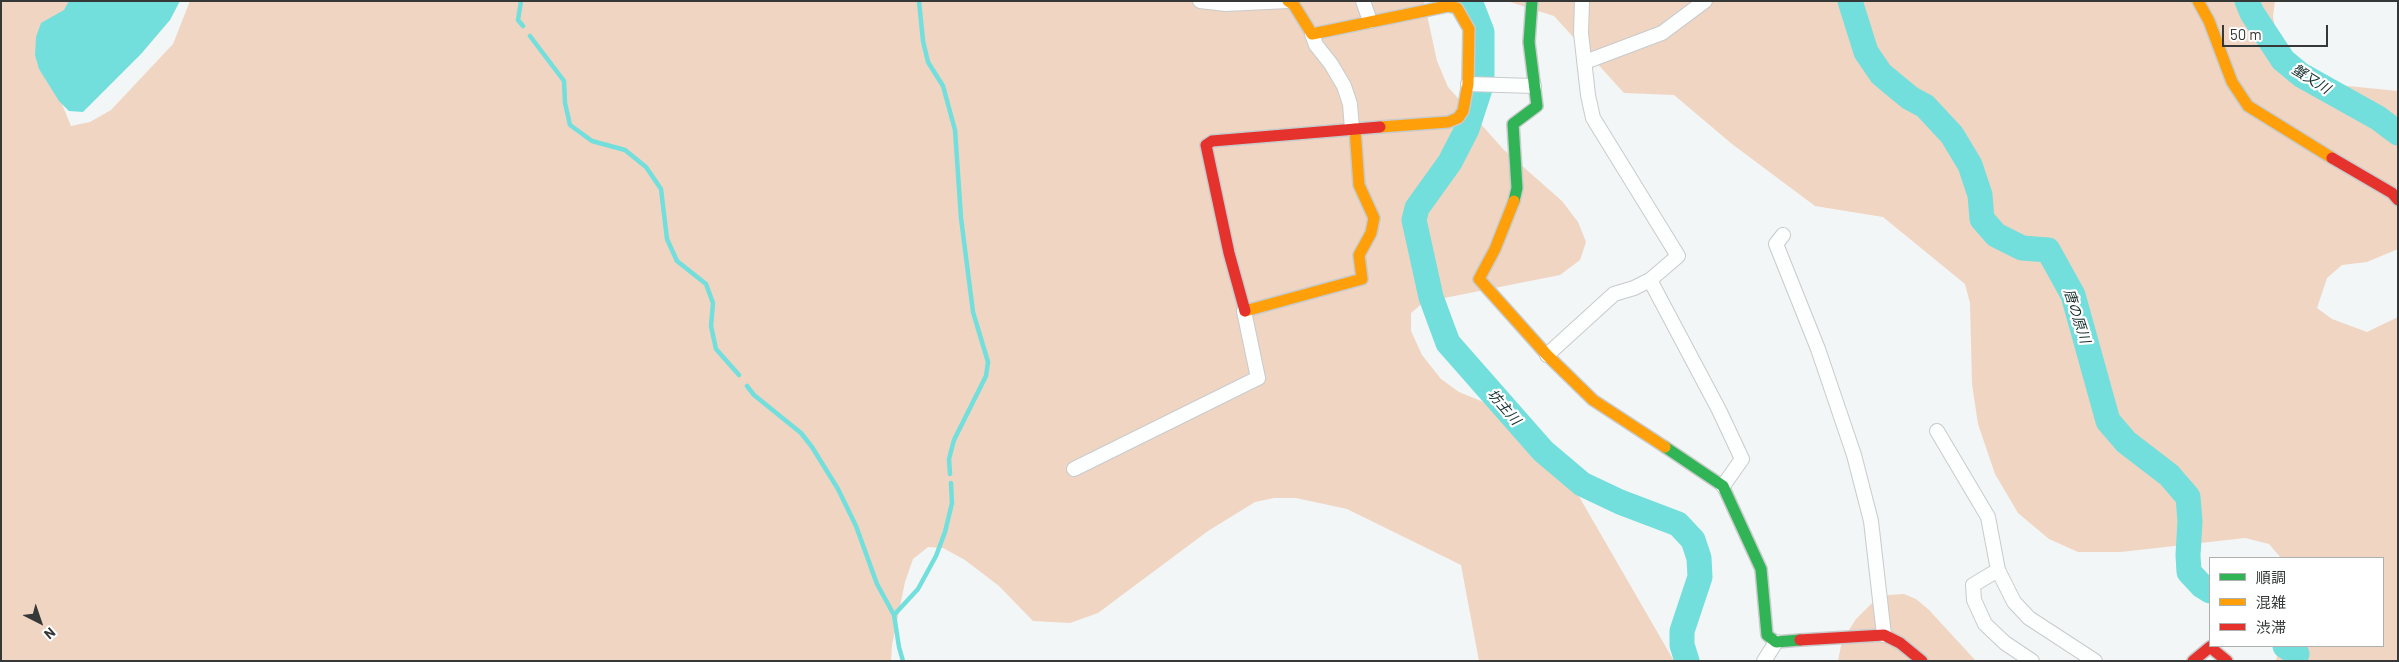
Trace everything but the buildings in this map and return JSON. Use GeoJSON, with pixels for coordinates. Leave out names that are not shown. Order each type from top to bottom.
{"type":"FeatureCollection","features":[{"type":"Feature","properties":{"kind":"street"},"geometry":{"type":"LineString","coordinates":[[1200,1],[1226,4],[1288,1],[1294,5],[1312,34],[1316,45],[1331,64],[1344,86],[1350,104],[1354,129],[1359,185],[1374,218],[1371,233],[1358,256],[1362,278],[1244,311]]}},
{"type":"Feature","properties":{"kind":"street"},"geometry":{"type":"LineString","coordinates":[[1363,1],[1370,21]]}},
{"type":"Feature","properties":{"kind":"street"},"geometry":{"type":"LineString","coordinates":[[1532,1],[1529,42],[1537,106],[1521,116],[1513,124],[1517,188],[1513,206],[1495,249],[1479,279],[1548,355],[1593,400],[1723,486],[1762,569],[1767,635],[1776,642],[1884,635],[1900,643],[1922,661]]}},
{"type":"Feature","properties":{"kind":"street"},"geometry":{"type":"LineString","coordinates":[[1548,355],[1614,294],[1634,288],[1650,280],[1678,256],[1593,118],[1588,95],[1581,33],[1582,1]]}},
{"type":"Feature","properties":{"kind":"street"},"geometry":{"type":"LineString","coordinates":[[1585,62],[1662,33],[1705,1]]}},
{"type":"Feature","properties":{"kind":"street"},"geometry":{"type":"LineString","coordinates":[[2198,1],[2209,21],[2232,82],[2248,106],[2279,127],[2392,193],[2398,200]]}},
{"type":"Feature","properties":{"kind":"street"},"geometry":{"type":"LineString","coordinates":[[1074,468],[1258,378],[1206,145],[1212,141],[1421,125],[1453,120],[1458,118],[1463,111],[1468,84],[1469,29],[1457,8],[1448,6],[1312,34]]}},
{"type":"Feature","properties":{"kind":"street"},"geometry":{"type":"LineString","coordinates":[[1468,84],[1534,86]]}},
{"type":"Feature","properties":{"kind":"street"},"geometry":{"type":"LineString","coordinates":[[1783,235],[1776,244],[1818,349],[1854,455],[1869,512],[1884,635]]}},
{"type":"Feature","properties":{"kind":"street"},"geometry":{"type":"LineString","coordinates":[[1650,280],[1719,410],[1742,459],[1723,486]]}},
{"type":"Feature","properties":{"kind":"street"},"geometry":{"type":"LineString","coordinates":[[1937,431],[1988,517],[1998,570],[2014,602],[2029,618],[2095,661]]}},
{"type":"Feature","properties":{"kind":"street"},"geometry":{"type":"LineString","coordinates":[[1998,570],[1974,586],[1974,600],[1985,624],[2005,643],[2032,661]]}},
{"type":"Feature","properties":{"kind":"street"},"geometry":{"type":"LineString","coordinates":[[1764,661],[1776,642]]}},
{"type":"Feature","properties":{"kind":"street"},"geometry":{"type":"LineString","coordinates":[[2193,661],[2210,647],[2227,661]]}},
{"type":"Feature","properties":{"kind":"shaded area"},"geometry":{"type":"Polygon","coordinates":[[[1,1],[74,1],[53,82],[71,126],[90,122],[111,110],[173,44],[190,1],[1424,1],[1437,61],[1448,87],[1503,149],[1562,201],[1578,222],[1586,242],[1580,260],[1560,275],[1424,302],[1411,313],[1411,331],[1422,355],[1441,379],[1459,392],[1498,408],[1515,419],[1544,448],[1577,493],[1674,661],[1479,661],[1461,565],[1347,509],[1296,498],[1274,498],[1255,502],[1208,531],[1098,613],[1070,623],[1033,621],[999,586],[965,560],[943,548],[928,547],[913,559],[905,582],[892,645],[891,661],[1,661],[1,1]]]}},
{"type":"Feature","properties":{"kind":"shaded area"},"geometry":{"type":"Polygon","coordinates":[[[1507,1],[2275,1],[2273,16],[2278,48],[2285,57],[2338,85],[2398,91],[2398,249],[2367,262],[2342,265],[2327,278],[2317,308],[2332,319],[2367,332],[2398,317],[2398,661],[2276,661],[2279,647],[2384,647],[2384,557],[2280,557],[2269,544],[2245,538],[2121,552],[2078,552],[2049,539],[2018,513],[1995,474],[1978,424],[1972,384],[1970,303],[1965,284],[1883,217],[1815,206],[1732,144],[1674,95],[1624,93],[1554,16],[1507,1]]]}},
{"type":"Feature","properties":{"kind":"shaded area"},"geometry":{"type":"Polygon","coordinates":[[[1904,594],[1916,599],[1929,610],[1976,661],[1838,661],[1842,641],[1856,619],[1871,604],[1889,595],[1904,594]]]}},
{"type":"Feature","properties":{"kind":"water"},"geometry":{"type":"Polygon","coordinates":[[[69,1],[180,1],[170,20],[141,54],[83,112],[69,111],[59,101],[39,69],[35,55],[36,37],[41,23],[64,10],[69,1]]]}},
{"type":"Feature","properties":{"kind":"waterway"},"geometry":{"type":"LineString","coordinates":[[521,1],[518,20],[523,26]]}},
{"type":"Feature","properties":{"kind":"waterway"},"geometry":{"type":"LineString","coordinates":[[919,1],[923,41],[928,62],[943,86],[955,130],[961,218],[973,312],[988,362],[986,376],[954,440],[949,459],[950,474]]}},
{"type":"Feature","properties":{"kind":"waterway","name":"坊主川"},"geometry":{"type":"LineString","coordinates":[[1470,1],[1482,32],[1482,75]]}},
{"type":"Feature","properties":{"kind":"waterway","name":"唐の原川"},"geometry":{"type":"LineString","coordinates":[[1850,1],[1866,52],[1881,74],[1910,98],[1925,106],[1952,135],[1970,165],[1980,195],[1982,219],[1996,235],[2022,248],[2048,250],[2073,295],[2108,421],[2126,442],[2169,475],[2188,497],[2190,521],[2189,572],[2202,586],[2209,590]]}},
{"type":"Feature","properties":{"kind":"waterway","name":"蟹又川"},"geometry":{"type":"LineString","coordinates":[[2247,1],[2252,13],[2283,60],[2301,75],[2378,118],[2398,133]]}},
{"type":"Feature","properties":{"kind":"waterway"},"geometry":{"type":"LineString","coordinates":[[530,36],[564,81],[565,103],[570,125],[592,141],[625,150],[646,167],[661,189],[667,239],[677,261],[706,284],[713,303],[711,326],[716,349],[739,375]]}},
{"type":"Feature","properties":{"kind":"waterway","name":"坊主川"},"geometry":{"type":"LineString","coordinates":[[1480,89],[1467,129],[1450,162],[1417,208],[1414,220],[1431,297],[1448,343],[1543,451],[1582,484],[1620,502],[1678,524],[1693,540],[1699,558],[1700,577],[1682,631],[1682,645],[1687,661]]}},
{"type":"Feature","properties":{"kind":"waterway"},"geometry":{"type":"LineString","coordinates":[[747,386],[754,395],[801,433],[812,447],[838,489],[856,526],[877,584],[894,615]]}},
{"type":"Feature","properties":{"kind":"waterway"},"geometry":{"type":"LineString","coordinates":[[903,661],[894,615],[918,589],[936,556],[945,532],[952,503],[951,483]]}},
{"type":"Feature","properties":{"kind":"waterway","name":"唐の原川"},"geometry":{"type":"LineString","coordinates":[[2286,647],[2297,654]]}},
{"type":"Feature","properties":{"kind":"traffic: fast"},"geometry":{"type":"LineString","coordinates":[[1514,201],[1517,188],[1513,124],[1537,106],[1529,42],[1532,1]]}},
{"type":"Feature","properties":{"kind":"traffic: fast"},"geometry":{"type":"LineString","coordinates":[[1665,447],[1723,486],[1761,569],[1767,635],[1776,642],[1800,640]]}},
{"type":"Feature","properties":{"kind":"traffic: slow"},"geometry":{"type":"LineString","coordinates":[[1288,1],[1294,5],[1312,34],[1448,6],[1457,8],[1469,29],[1468,84],[1463,111],[1458,118],[1448,122],[1380,127]]}},
{"type":"Feature","properties":{"kind":"traffic: slow"},"geometry":{"type":"LineString","coordinates":[[2198,1],[2209,21],[2232,82],[2248,106],[2332,158]]}},
{"type":"Feature","properties":{"kind":"traffic: slow"},"geometry":{"type":"LineString","coordinates":[[1245,311],[1362,279],[1359,255],[1371,233],[1374,218],[1359,185],[1355,129]]}},
{"type":"Feature","properties":{"kind":"traffic: slow"},"geometry":{"type":"LineString","coordinates":[[1514,201],[1495,249],[1479,279],[1547,355],[1593,400],[1665,447]]}},
{"type":"Feature","properties":{"kind":"traffic: jam"},"geometry":{"type":"LineString","coordinates":[[1245,311],[1229,253],[1206,145],[1212,141],[1380,127]]}},
{"type":"Feature","properties":{"kind":"traffic: jam"},"geometry":{"type":"LineString","coordinates":[[2332,158],[2392,193],[2398,200]]}},
{"type":"Feature","properties":{"kind":"traffic: jam"},"geometry":{"type":"LineString","coordinates":[[1800,640],[1884,635],[1900,643],[1922,661]]}},
{"type":"Feature","properties":{"kind":"traffic: jam"},"geometry":{"type":"LineString","coordinates":[[2193,661],[2210,647],[2227,661]]}}]}
